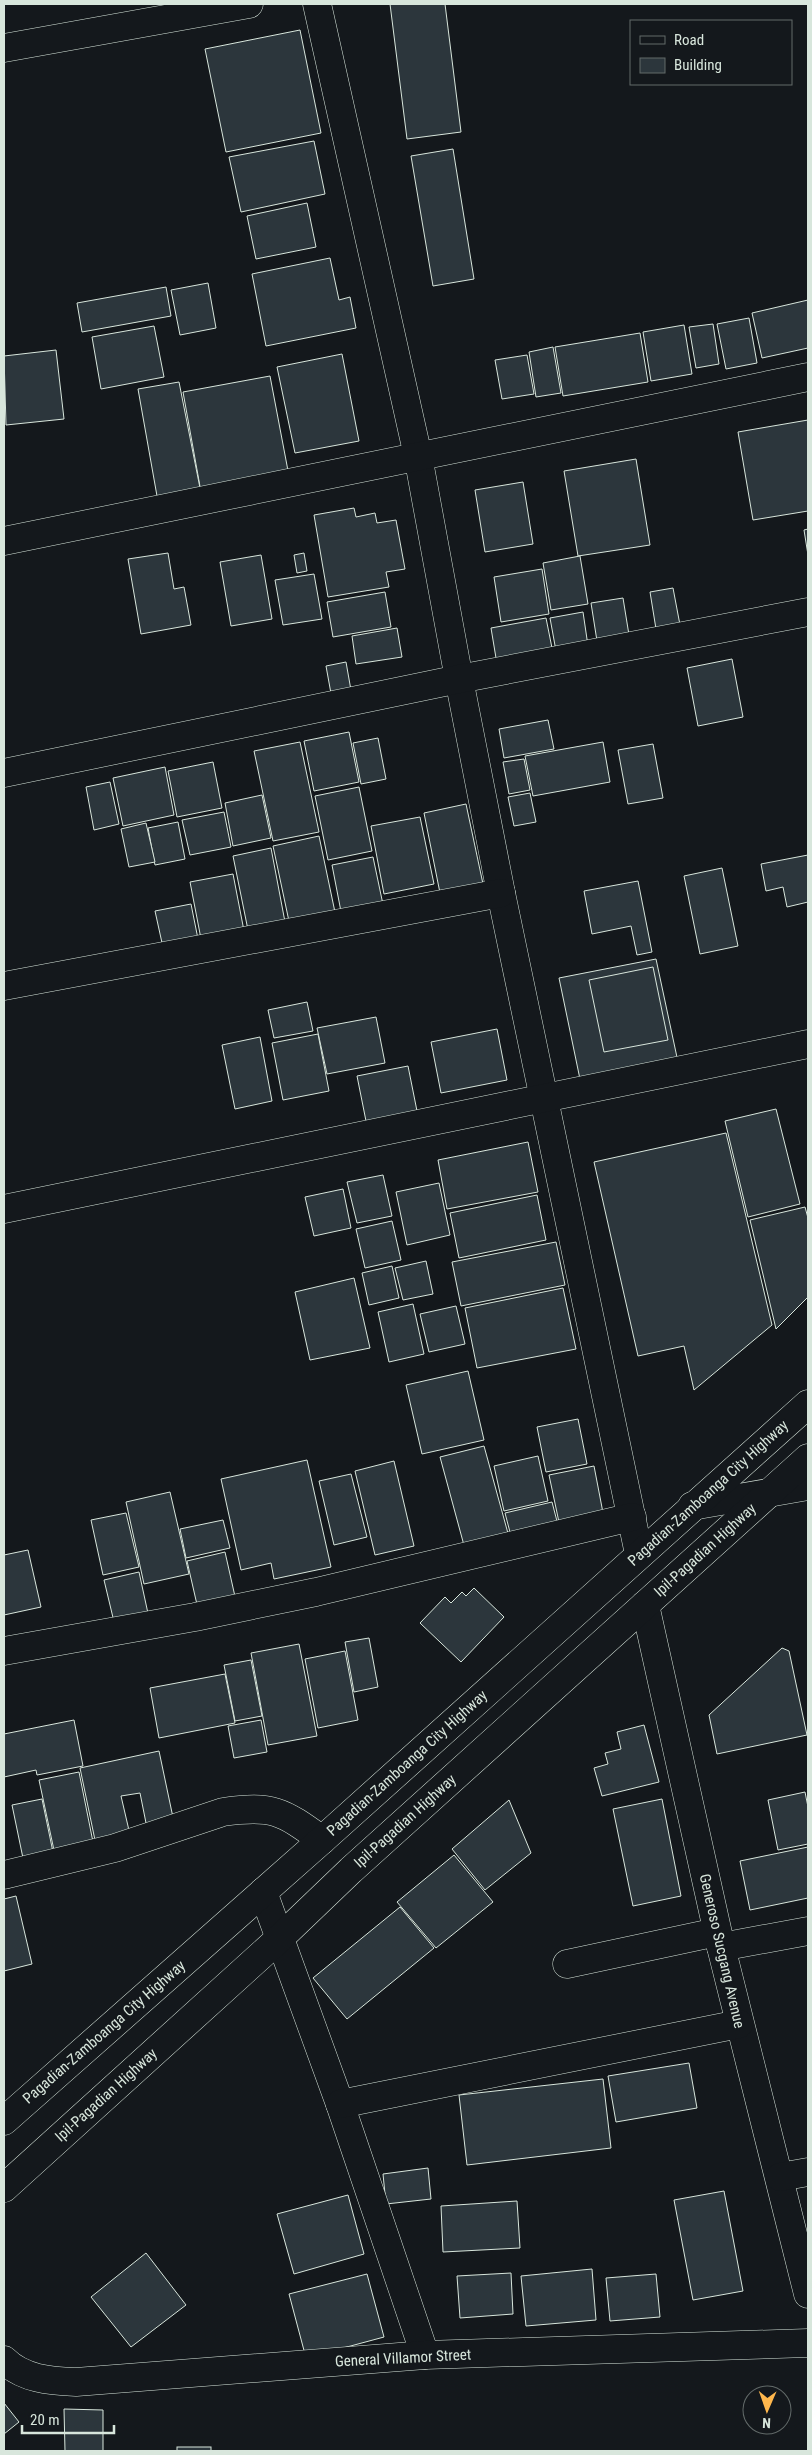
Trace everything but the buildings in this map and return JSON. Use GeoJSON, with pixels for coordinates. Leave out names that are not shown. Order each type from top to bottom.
{"type":"FeatureCollection","features":[{"type":"Feature","properties":{"kind":"street"},"geometry":{"type":"LineString","coordinates":[[4,48],[249,4]]}},
{"type":"Feature","properties":{"kind":"street"},"geometry":{"type":"LineString","coordinates":[[316,4],[418,456],[459,680],[501,893],[639,1554]]}},
{"type":"Feature","properties":{"kind":"street"},"geometry":{"type":"LineString","coordinates":[[4,541],[808,377]]}},
{"type":"Feature","properties":{"kind":"street"},"geometry":{"type":"LineString","coordinates":[[4,773],[459,680],[808,612]]}},
{"type":"Feature","properties":{"kind":"street"},"geometry":{"type":"LineString","coordinates":[[4,986],[501,893]]}},
{"type":"Feature","properties":{"kind":"street"},"geometry":{"type":"LineString","coordinates":[[4,1209],[808,1044]]}},
{"type":"Feature","properties":{"kind":"street","name":"Pagadian-Zamboanga City Highway"},"geometry":{"type":"LineString","coordinates":[[4,2121],[322,1840],[692,1506],[808,1404]]}},
{"type":"Feature","properties":{"kind":"street","name":"Ipil-Pagadian Highway"},"geometry":{"type":"LineString","coordinates":[[4,2188],[280,1938],[351,1870],[808,1458]]}},
{"type":"Feature","properties":{"kind":"street"},"geometry":{"type":"LineString","coordinates":[[692,1506],[808,1486]]}},
{"type":"Feature","properties":{"kind":"street"},"geometry":{"type":"LineString","coordinates":[[4,1651],[251,1606],[632,1517]]}},
{"type":"Feature","properties":{"kind":"street","name":"Generoso Sucgang Avenue"},"geometry":{"type":"LineString","coordinates":[[645,1605],[739,2024],[780,2177],[808,2294]]}},
{"type":"Feature","properties":{"kind":"street"},"geometry":{"type":"LineString","coordinates":[[4,1875],[81,1857],[223,1812],[247,1809],[269,1810],[288,1815],[322,1840]]}},
{"type":"Feature","properties":{"kind":"street"},"geometry":{"type":"LineString","coordinates":[[263,1892],[340,2104],[425,2355]]}},
{"type":"Feature","properties":{"kind":"street"},"geometry":{"type":"LineString","coordinates":[[567,1964],[719,1939],[808,1931]]}},
{"type":"Feature","properties":{"kind":"street"},"geometry":{"type":"LineString","coordinates":[[340,2104],[739,2024]]}},
{"type":"Feature","properties":{"kind":"street"},"geometry":{"type":"LineString","coordinates":[[780,2177],[808,2172]]}},
{"type":"Feature","properties":{"kind":"street","name":"General Villamor Street"},"geometry":{"type":"LineString","coordinates":[[4,2360],[26,2375],[52,2381],[76,2382],[425,2355],[808,2343]]}}]}
